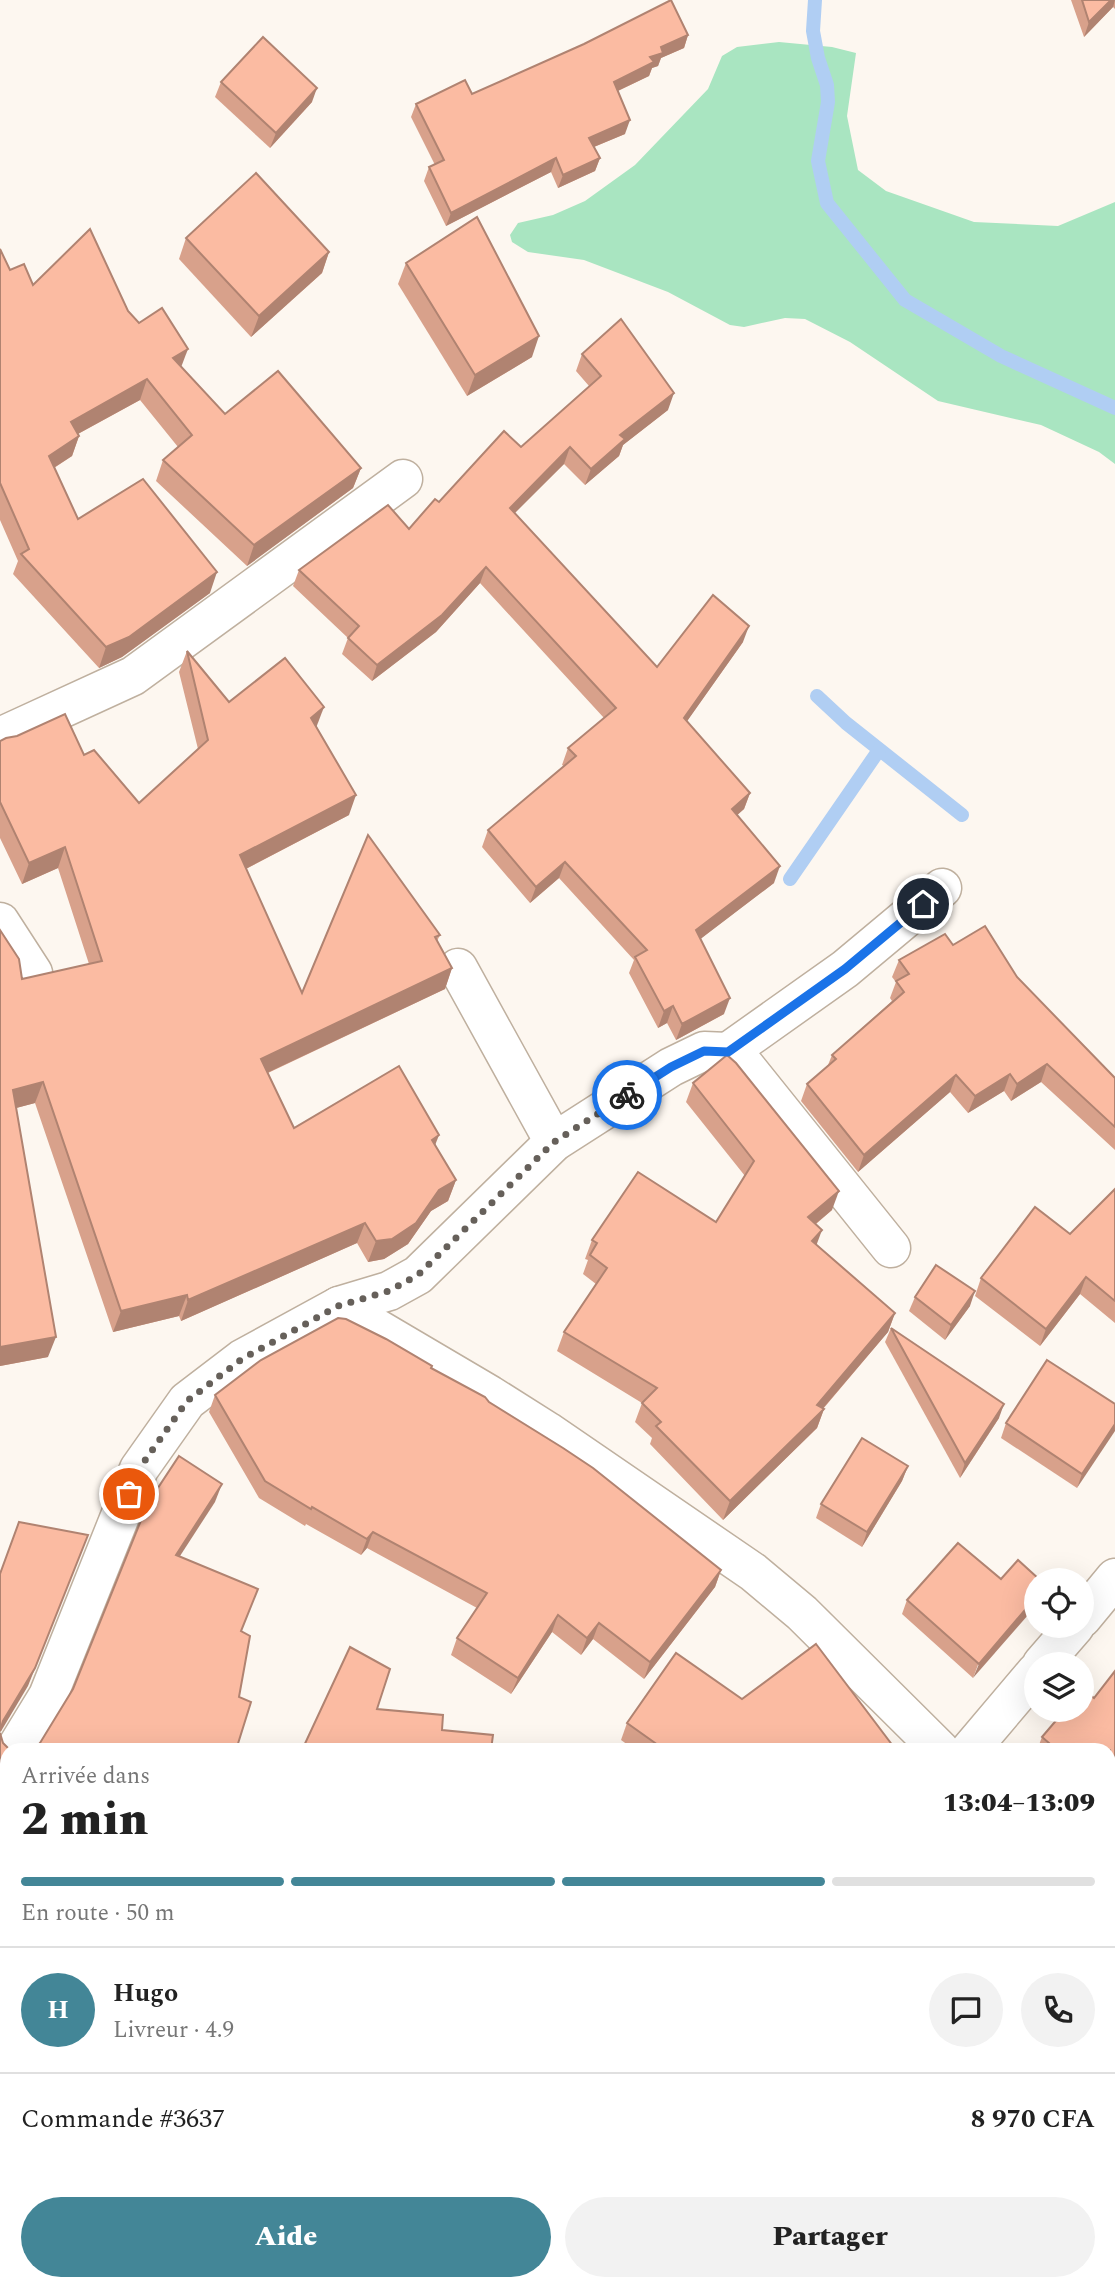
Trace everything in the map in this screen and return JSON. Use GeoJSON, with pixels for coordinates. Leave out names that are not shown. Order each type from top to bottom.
{"type":"FeatureCollection","features":[{"type":"Feature","properties":{"kind":"street"},"geometry":{"type":"LineString","coordinates":[[0,737],[133,676],[403,479]]}},
{"type":"Feature","properties":{"kind":"street"},"geometry":{"type":"LineString","coordinates":[[728,1052],[845,969],[942,888]]}},
{"type":"Feature","properties":{"kind":"street"},"geometry":{"type":"LineString","coordinates":[[0,922],[33,973]]}},
{"type":"Feature","properties":{"kind":"street"},"geometry":{"type":"LineString","coordinates":[[458,968],[554,1142]]}},
{"type":"Feature","properties":{"kind":"street"},"geometry":{"type":"LineString","coordinates":[[19,1743],[48,1696],[139,1469],[187,1401],[242,1359],[338,1306],[389,1291],[418,1275],[554,1142],[671,1067],[704,1051],[728,1052],[745,1066],[891,1248]]}},
{"type":"Feature","properties":{"kind":"street"},"geometry":{"type":"LineString","coordinates":[[338,1306],[547,1431],[753,1572],[802,1613],[933,1743]]}},
{"type":"Feature","properties":{"kind":"street"},"geometry":{"type":"LineString","coordinates":[[1094,1603],[1115,1578]]}},
{"type":"Feature","properties":{"kind":"street"},"geometry":{"type":"LineString","coordinates":[[1052,1652],[1065,1638]]}},
{"type":"Feature","properties":{"kind":"street"},"geometry":{"type":"LineString","coordinates":[[976,1743],[1024,1686]]}},
{"type":"Feature","properties":{"kind":"green space"},"geometry":{"type":"Polygon","coordinates":[[[779,42],[832,47],[856,53],[847,116],[858,170],[886,191],[974,222],[1058,226],[1115,202],[1115,464],[1099,452],[1041,425],[938,401],[850,342],[805,319],[785,318],[744,327],[730,325],[668,292],[584,260],[528,252],[512,242],[510,235],[518,223],[553,215],[585,201],[635,165],[708,89],[722,56],[737,47],[779,42]]]}},
{"type":"Feature","properties":{"kind":"building"},"geometry":{"type":"Polygon","coordinates":[[[671,0],[688,35],[661,47],[663,53],[650,57],[654,62],[614,82],[630,120],[589,138],[600,158],[563,175],[556,158],[451,213],[429,167],[444,160],[416,104],[465,80],[472,94],[584,44],[671,0]]]}},
{"type":"Feature","properties":{"kind":"building"},"geometry":{"type":"Polygon","coordinates":[[[1082,0],[1111,0],[1089,22],[1082,0]]]}},
{"type":"Feature","properties":{"kind":"building"},"geometry":{"type":"Polygon","coordinates":[[[263,37],[317,88],[276,133],[221,82],[263,37]]]}},
{"type":"Feature","properties":{"kind":"building"},"geometry":{"type":"Polygon","coordinates":[[[256,173],[329,252],[259,316],[186,238],[256,173]]]}},
{"type":"Feature","properties":{"kind":"building"},"geometry":{"type":"Polygon","coordinates":[[[477,217],[539,336],[475,375],[406,263],[477,217]]]}},
{"type":"Feature","properties":{"kind":"building"},"geometry":{"type":"Polygon","coordinates":[[[90,229],[128,311],[139,323],[162,308],[188,349],[173,358],[225,414],[278,371],[361,468],[254,545],[163,460],[192,435],[147,379],[71,422],[79,436],[49,456],[78,519],[143,479],[217,572],[129,637],[106,647],[21,554],[29,549],[0,483],[0,249],[10,270],[24,264],[33,285],[90,229]]]}},
{"type":"Feature","properties":{"kind":"building"},"geometry":{"type":"Polygon","coordinates":[[[621,319],[674,393],[620,435],[625,439],[591,469],[570,447],[510,508],[657,667],[713,595],[749,626],[684,718],[750,793],[732,809],[780,866],[696,930],[730,998],[682,1024],[673,1006],[664,1011],[635,957],[647,950],[565,862],[536,887],[488,830],[576,756],[568,748],[616,708],[486,567],[442,615],[377,665],[348,638],[359,626],[299,570],[388,505],[409,529],[435,499],[439,502],[504,431],[521,447],[601,376],[582,354],[621,319]]]}},
{"type":"Feature","properties":{"kind":"building"},"geometry":{"type":"Polygon","coordinates":[[[187,651],[229,702],[285,658],[324,707],[311,718],[356,795],[240,855],[302,993],[368,835],[440,935],[435,937],[452,968],[261,1059],[294,1128],[399,1066],[439,1135],[432,1140],[456,1180],[439,1190],[416,1223],[392,1239],[376,1241],[365,1223],[188,1300],[187,1295],[121,1311],[43,1082],[13,1090],[56,1337],[0,1347],[0,930],[19,959],[22,979],[102,961],[65,847],[29,863],[0,802],[0,741],[65,714],[84,755],[94,750],[139,803],[208,740],[187,651]]]}},
{"type":"Feature","properties":{"kind":"building"},"geometry":{"type":"Polygon","coordinates":[[[985,926],[1017,977],[1115,1078],[1115,1127],[1047,1064],[1017,1084],[1010,1074],[975,1096],[956,1075],[864,1155],[807,1084],[836,1059],[832,1055],[904,992],[896,981],[909,974],[899,960],[945,934],[953,945],[985,926]]]}},
{"type":"Feature","properties":{"kind":"building"},"geometry":{"type":"Polygon","coordinates":[[[727,1055],[839,1191],[808,1217],[822,1230],[812,1241],[895,1313],[817,1405],[824,1409],[730,1501],[656,1426],[661,1422],[642,1403],[657,1388],[564,1332],[607,1268],[590,1255],[597,1243],[592,1240],[638,1172],[716,1222],[754,1161],[693,1083],[727,1055]]]}},
{"type":"Feature","properties":{"kind":"building"},"geometry":{"type":"Polygon","coordinates":[[[1115,1189],[1115,1301],[1086,1277],[1046,1329],[981,1278],[1035,1207],[1070,1234],[1115,1189]]]}},
{"type":"Feature","properties":{"kind":"building"},"geometry":{"type":"Polygon","coordinates":[[[936,1265],[975,1291],[951,1325],[915,1297],[936,1265]]]}},
{"type":"Feature","properties":{"kind":"building"},"geometry":{"type":"Polygon","coordinates":[[[338,1318],[346,1319],[386,1339],[432,1366],[431,1368],[485,1397],[563,1448],[593,1468],[721,1570],[650,1662],[599,1623],[587,1638],[558,1615],[518,1678],[457,1638],[487,1593],[373,1532],[367,1539],[265,1481],[215,1395],[261,1360],[338,1318]]]}},
{"type":"Feature","properties":{"kind":"building"},"geometry":{"type":"Polygon","coordinates":[[[891,1328],[1004,1404],[965,1463],[891,1328]]]}},
{"type":"Feature","properties":{"kind":"building"},"geometry":{"type":"Polygon","coordinates":[[[1047,1360],[1115,1404],[1115,1424],[1082,1474],[1006,1423],[1047,1360]]]}},
{"type":"Feature","properties":{"kind":"building"},"geometry":{"type":"Polygon","coordinates":[[[862,1438],[908,1466],[867,1532],[821,1504],[862,1438]]]}},
{"type":"Feature","properties":{"kind":"building"},"geometry":{"type":"Polygon","coordinates":[[[179,1456],[222,1484],[176,1555],[258,1589],[241,1631],[250,1636],[239,1697],[251,1702],[238,1743],[40,1743],[73,1689],[148,1503],[179,1456]]]}},
{"type":"Feature","properties":{"kind":"building"},"geometry":{"type":"Polygon","coordinates":[[[19,1522],[88,1535],[35,1668],[3,1721],[0,1731],[0,1574],[19,1522]]]}},
{"type":"Feature","properties":{"kind":"building"},"geometry":{"type":"Polygon","coordinates":[[[958,1543],[1001,1579],[1018,1560],[1027,1568],[1024,1568],[1024,1611],[979,1664],[907,1600],[958,1543]]]}},
{"type":"Feature","properties":{"kind":"building"},"geometry":{"type":"Polygon","coordinates":[[[816,1644],[891,1743],[655,1743],[627,1723],[676,1653],[742,1699],[816,1644]]]}},
{"type":"Feature","properties":{"kind":"building"},"geometry":{"type":"Polygon","coordinates":[[[350,1647],[390,1669],[377,1709],[443,1715],[442,1730],[493,1735],[492,1743],[305,1743],[350,1647]]]}},
{"type":"Feature","properties":{"kind":"building"},"geometry":{"type":"Polygon","coordinates":[[[1115,1671],[1115,1743],[1049,1743],[1042,1737],[1055,1722],[1094,1722],[1094,1698],[1115,1671]]]}},
{"type":"Feature","properties":{"kind":"waterway"},"geometry":{"type":"LineString","coordinates":[[815,0],[813,31],[827,85],[828,102],[818,161],[827,203],[905,300],[1001,356],[1115,408]]}},
{"type":"Feature","properties":{"kind":"waterway"},"geometry":{"type":"LineString","coordinates":[[817,696],[846,723],[962,815]]}},
{"type":"Feature","properties":{"kind":"waterway"},"geometry":{"type":"LineString","coordinates":[[790,879],[879,750]]}},
{"type":"Feature","properties":{"kind":"way so far"},"geometry":{"type":"LineString","coordinates":[[129,1494],[139,1469],[187,1401],[242,1359],[338,1306],[389,1291],[418,1275],[554,1142],[627,1095]]}},
{"type":"Feature","properties":{"kind":"route"},"geometry":{"type":"LineString","coordinates":[[627,1095],[671,1067],[704,1051],[728,1052],[845,969],[923,904]]}}]}
